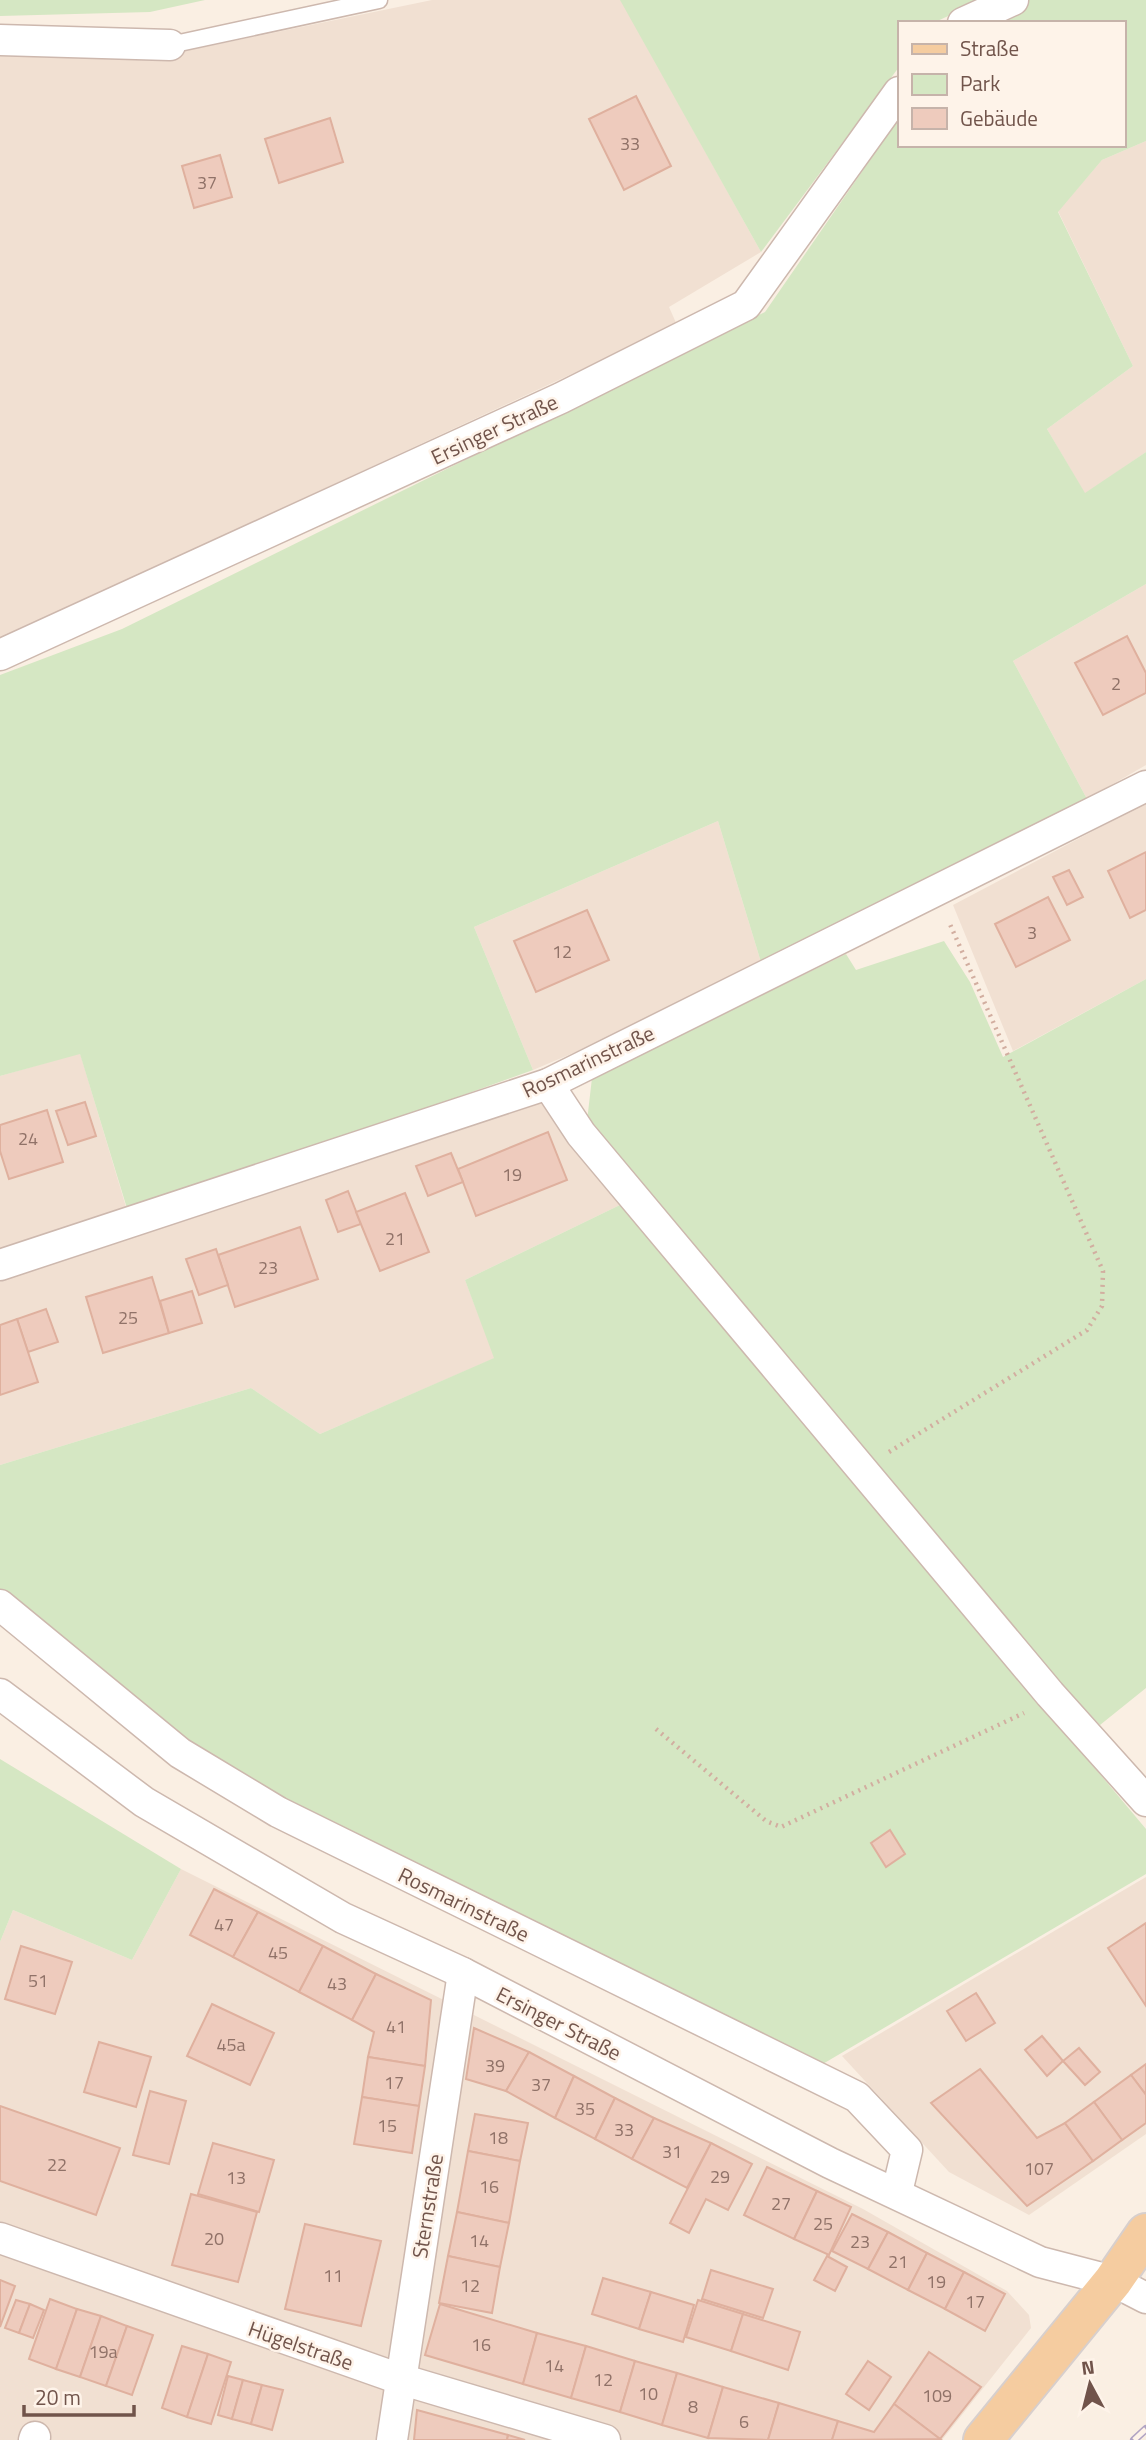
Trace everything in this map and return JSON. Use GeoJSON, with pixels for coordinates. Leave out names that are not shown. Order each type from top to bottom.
{"type":"FeatureCollection","features":[{"type":"Feature","properties":{"kind":"main road"},"geometry":{"type":"LineString","coordinates":[[983,2440],[1113,2281],[1146,2232]]}},
{"type":"Feature","properties":{"kind":"street"},"geometry":{"type":"LineString","coordinates":[[967,21],[1013,0]]}},
{"type":"Feature","properties":{"kind":"street"},"geometry":{"type":"LineString","coordinates":[[0,40],[170,46]]}},
{"type":"Feature","properties":{"kind":"street","name":"Ersinger Straße"},"geometry":{"type":"LineString","coordinates":[[0,655],[561,398],[746,305],[898,93]]}},
{"type":"Feature","properties":{"kind":"street","name":"Rosmarinstraße"},"geometry":{"type":"LineString","coordinates":[[0,1265],[548,1084],[1146,786]]}},
{"type":"Feature","properties":{"kind":"street"},"geometry":{"type":"LineString","coordinates":[[548,1084],[581,1134],[1049,1693],[1146,1801]]}},
{"type":"Feature","properties":{"kind":"street","name":"Rosmarinstraße"},"geometry":{"type":"LineString","coordinates":[[0,1605],[180,1753],[278,1812],[857,2096],[907,2150],[897,2192]]}},
{"type":"Feature","properties":{"kind":"street","name":"Ersinger Straße"},"geometry":{"type":"LineString","coordinates":[[0,1694],[144,1802],[343,1918],[463,1973],[830,2163],[897,2192],[1040,2262],[1113,2281],[1146,2298]]}},
{"type":"Feature","properties":{"kind":"street","name":"Sternstraße"},"geometry":{"type":"LineString","coordinates":[[392,2440],[463,1973]]}},
{"type":"Feature","properties":{"kind":"street","name":"Hügelstraße"},"geometry":{"type":"LineString","coordinates":[[0,2238],[400,2379],[605,2440]]}},
{"type":"Feature","properties":{"kind":"lane"},"geometry":{"type":"LineString","coordinates":[[170,46],[380,0]]}},
{"type":"Feature","properties":{"kind":"path"},"geometry":{"type":"LineString","coordinates":[[862,1469],[1087,1330],[1102,1306],[1103,1271],[935,891]]}},
{"type":"Feature","properties":{"kind":"path"},"geometry":{"type":"LineString","coordinates":[[656,1730],[766,1821],[781,1827],[1023,1713],[1049,1693]]}},
{"type":"Feature","properties":{"kind":"shaded area"},"geometry":{"type":"Polygon","coordinates":[[[432,0],[621,0],[761,252],[669,307],[677,325],[0,639],[0,50],[175,53],[432,0]]]}},
{"type":"Feature","properties":{"kind":"shaded area"},"geometry":{"type":"Polygon","coordinates":[[[1146,141],[1146,452],[1085,494],[1047,429],[1133,366],[1058,211],[1102,160],[1146,141]]]}},
{"type":"Feature","properties":{"kind":"shaded area"},"geometry":{"type":"Polygon","coordinates":[[[1146,584],[1146,765],[1087,799],[1013,661],[1146,584]]]}},
{"type":"Feature","properties":{"kind":"shaded area"},"geometry":{"type":"Polygon","coordinates":[[[1146,803],[1146,979],[1013,1051],[953,905],[1146,803]]]}},
{"type":"Feature","properties":{"kind":"shaded area"},"geometry":{"type":"Polygon","coordinates":[[[718,821],[764,972],[533,1070],[474,927],[718,821]]]}},
{"type":"Feature","properties":{"kind":"shaded area"},"geometry":{"type":"Polygon","coordinates":[[[80,1053],[135,1237],[542,1101],[575,1150],[622,1204],[465,1280],[495,1358],[320,1434],[251,1388],[0,1465],[0,1076],[80,1053]]]}},
{"type":"Feature","properties":{"kind":"shaded area"},"geometry":{"type":"Polygon","coordinates":[[[181,1869],[863,2209],[1007,2291],[1029,2315],[1031,2328],[942,2440],[0,2440],[0,1942],[13,1910],[132,1960],[181,1869]]]}},
{"type":"Feature","properties":{"kind":"shaded area"},"geometry":{"type":"Polygon","coordinates":[[[1146,1877],[1146,2134],[1029,2215],[949,2172],[842,2056],[1146,1877]]]}},
{"type":"Feature","properties":{"kind":"green space"},"geometry":{"type":"Polygon","coordinates":[[[0,0],[205,0],[150,12],[0,16],[0,0]]]}},
{"type":"Feature","properties":{"kind":"green space"},"geometry":{"type":"Polygon","coordinates":[[[620,0],[983,0],[937,21],[898,21],[898,68],[761,252],[620,0]]]}},
{"type":"Feature","properties":{"kind":"green space"},"geometry":{"type":"Polygon","coordinates":[[[1028,0],[1146,0],[1146,141],[1102,160],[1058,212],[1133,366],[1047,429],[1085,493],[1146,452],[1146,584],[1013,661],[1087,799],[764,972],[718,821],[474,927],[533,1070],[129,1215],[80,1054],[0,1076],[0,675],[122,629],[765,312],[898,119],[898,147],[1125,147],[1125,21],[982,21],[1028,0]]]}},
{"type":"Feature","properties":{"kind":"green space"},"geometry":{"type":"Polygon","coordinates":[[[944,941],[970,982],[1003,1057],[1146,979],[1146,1688],[1100,1725],[956,1573],[587,1121],[592,1078],[846,954],[856,970],[944,941]]]}},
{"type":"Feature","properties":{"kind":"green space"},"geometry":{"type":"Polygon","coordinates":[[[622,1204],[1146,1829],[1146,1874],[821,2065],[298,1814],[190,1750],[0,1596],[0,1465],[251,1388],[320,1434],[494,1358],[465,1280],[622,1204]]]}},
{"type":"Feature","properties":{"kind":"green space"},"geometry":{"type":"Polygon","coordinates":[[[0,1759],[181,1869],[132,1960],[13,1910],[0,1942],[0,1759]]]}},
{"type":"Feature","properties":{"kind":"building"},"geometry":{"type":"Polygon","coordinates":[[[636,96],[671,166],[624,190],[589,119],[636,96]]]}},
{"type":"Feature","properties":{"kind":"building"},"geometry":{"type":"Polygon","coordinates":[[[330,118],[343,162],[279,183],[265,139],[330,118]]]}},
{"type":"Feature","properties":{"kind":"building"},"geometry":{"type":"Polygon","coordinates":[[[220,155],[232,197],[194,208],[182,166],[220,155]]]}},
{"type":"Feature","properties":{"kind":"building"},"geometry":{"type":"Polygon","coordinates":[[[1127,636],[1146,673],[1146,693],[1103,715],[1075,663],[1127,636]]]}},
{"type":"Feature","properties":{"kind":"building"},"geometry":{"type":"Polygon","coordinates":[[[1146,852],[1146,910],[1130,918],[1108,871],[1146,852]]]}},
{"type":"Feature","properties":{"kind":"building"},"geometry":{"type":"Polygon","coordinates":[[[1069,870],[1083,897],[1067,905],[1053,877],[1069,870]]]}},
{"type":"Feature","properties":{"kind":"building"},"geometry":{"type":"Polygon","coordinates":[[[1048,897],[1070,940],[1016,967],[995,924],[1048,897]]]}},
{"type":"Feature","properties":{"kind":"building"},"geometry":{"type":"Polygon","coordinates":[[[587,910],[609,960],[536,992],[514,941],[587,910]]]}},
{"type":"Feature","properties":{"kind":"building"},"geometry":{"type":"Polygon","coordinates":[[[85,1102],[96,1136],[68,1145],[56,1111],[85,1102]]]}},
{"type":"Feature","properties":{"kind":"building"},"geometry":{"type":"Polygon","coordinates":[[[47,1110],[63,1162],[9,1179],[0,1151],[0,1125],[47,1110]]]}},
{"type":"Feature","properties":{"kind":"building"},"geometry":{"type":"Polygon","coordinates":[[[548,1132],[567,1180],[476,1216],[458,1169],[548,1132]]]}},
{"type":"Feature","properties":{"kind":"building"},"geometry":{"type":"Polygon","coordinates":[[[451,1153],[463,1182],[428,1196],[416,1166],[451,1153]]]}},
{"type":"Feature","properties":{"kind":"building"},"geometry":{"type":"Polygon","coordinates":[[[348,1191],[361,1224],[338,1232],[326,1200],[348,1191]]]}},
{"type":"Feature","properties":{"kind":"building"},"geometry":{"type":"Polygon","coordinates":[[[405,1193],[429,1252],[380,1271],[356,1212],[405,1193]]]}},
{"type":"Feature","properties":{"kind":"building"},"geometry":{"type":"Polygon","coordinates":[[[300,1227],[318,1279],[235,1307],[218,1255],[300,1227]]]}},
{"type":"Feature","properties":{"kind":"building"},"geometry":{"type":"Polygon","coordinates":[[[216,1249],[228,1285],[199,1295],[186,1259],[216,1249]]]}},
{"type":"Feature","properties":{"kind":"building"},"geometry":{"type":"Polygon","coordinates":[[[152,1277],[169,1333],[103,1353],[86,1297],[152,1277]]]}},
{"type":"Feature","properties":{"kind":"building"},"geometry":{"type":"Polygon","coordinates":[[[192,1291],[202,1323],[169,1333],[160,1301],[192,1291]]]}},
{"type":"Feature","properties":{"kind":"building"},"geometry":{"type":"Polygon","coordinates":[[[46,1309],[58,1342],[28,1352],[17,1319],[46,1309]]]}},
{"type":"Feature","properties":{"kind":"building"},"geometry":{"type":"Polygon","coordinates":[[[17,1319],[38,1382],[0,1395],[0,1325],[17,1319]]]}},
{"type":"Feature","properties":{"kind":"building"},"geometry":{"type":"Polygon","coordinates":[[[890,1830],[905,1854],[886,1867],[871,1843],[890,1830]]]}},
{"type":"Feature","properties":{"kind":"building"},"geometry":{"type":"Polygon","coordinates":[[[214,1889],[258,1912],[233,1957],[190,1935],[214,1889]]]}},
{"type":"Feature","properties":{"kind":"building"},"geometry":{"type":"Polygon","coordinates":[[[258,1912],[323,1946],[299,1992],[233,1957],[258,1912]]]}},
{"type":"Feature","properties":{"kind":"building"},"geometry":{"type":"Polygon","coordinates":[[[1146,1923],[1146,2006],[1108,1948],[1146,1923]]]}},
{"type":"Feature","properties":{"kind":"building"},"geometry":{"type":"Polygon","coordinates":[[[21,1946],[72,1962],[55,2014],[5,1999],[21,1946]]]}},
{"type":"Feature","properties":{"kind":"building"},"geometry":{"type":"Polygon","coordinates":[[[323,1946],[376,1974],[352,2020],[299,1992],[323,1946]]]}},
{"type":"Feature","properties":{"kind":"building"},"geometry":{"type":"Polygon","coordinates":[[[376,1974],[431,2000],[425,2066],[368,2057],[374,2032],[352,2020],[376,1974]]]}},
{"type":"Feature","properties":{"kind":"building"},"geometry":{"type":"Polygon","coordinates":[[[976,1993],[995,2023],[966,2041],[947,2011],[976,1993]]]}},
{"type":"Feature","properties":{"kind":"building"},"geometry":{"type":"Polygon","coordinates":[[[212,2004],[274,2033],[250,2085],[187,2056],[212,2004]]]}},
{"type":"Feature","properties":{"kind":"building"},"geometry":{"type":"Polygon","coordinates":[[[474,2028],[529,2052],[506,2091],[466,2079],[474,2028]]]}},
{"type":"Feature","properties":{"kind":"building"},"geometry":{"type":"Polygon","coordinates":[[[1042,2036],[1063,2061],[1047,2076],[1025,2050],[1042,2036]]]}},
{"type":"Feature","properties":{"kind":"building"},"geometry":{"type":"Polygon","coordinates":[[[99,2042],[151,2057],[136,2107],[84,2092],[99,2042]]]}},
{"type":"Feature","properties":{"kind":"building"},"geometry":{"type":"Polygon","coordinates":[[[1079,2048],[1100,2072],[1085,2085],[1063,2061],[1079,2048]]]}},
{"type":"Feature","properties":{"kind":"building"},"geometry":{"type":"Polygon","coordinates":[[[529,2052],[574,2076],[555,2118],[506,2091],[529,2052]]]}},
{"type":"Feature","properties":{"kind":"building"},"geometry":{"type":"Polygon","coordinates":[[[368,2057],[425,2066],[419,2106],[362,2097],[368,2057]]]}},
{"type":"Feature","properties":{"kind":"building"},"geometry":{"type":"Polygon","coordinates":[[[1146,2064],[1146,2095],[1131,2075],[1146,2064]]]}},
{"type":"Feature","properties":{"kind":"building"},"geometry":{"type":"Polygon","coordinates":[[[980,2069],[1037,2138],[1065,2123],[1093,2161],[1027,2206],[931,2103],[980,2069]]]}},
{"type":"Feature","properties":{"kind":"building"},"geometry":{"type":"Polygon","coordinates":[[[1131,2075],[1146,2095],[1146,2123],[1122,2140],[1094,2102],[1131,2075]]]}},
{"type":"Feature","properties":{"kind":"building"},"geometry":{"type":"Polygon","coordinates":[[[574,2076],[615,2098],[595,2139],[555,2118],[574,2076]]]}},
{"type":"Feature","properties":{"kind":"building"},"geometry":{"type":"Polygon","coordinates":[[[150,2091],[186,2101],[169,2164],[133,2155],[150,2091]]]}},
{"type":"Feature","properties":{"kind":"building"},"geometry":{"type":"Polygon","coordinates":[[[362,2097],[419,2106],[412,2153],[354,2144],[362,2097]]]}},
{"type":"Feature","properties":{"kind":"building"},"geometry":{"type":"Polygon","coordinates":[[[615,2098],[654,2118],[632,2159],[595,2139],[615,2098]]]}},
{"type":"Feature","properties":{"kind":"building"},"geometry":{"type":"Polygon","coordinates":[[[1094,2102],[1122,2140],[1093,2161],[1065,2123],[1094,2102]]]}},
{"type":"Feature","properties":{"kind":"building"},"geometry":{"type":"Polygon","coordinates":[[[0,2106],[120,2148],[96,2215],[0,2181],[0,2106]]]}},
{"type":"Feature","properties":{"kind":"building"},"geometry":{"type":"Polygon","coordinates":[[[475,2114],[528,2123],[520,2161],[468,2151],[475,2114]]]}},
{"type":"Feature","properties":{"kind":"building"},"geometry":{"type":"Polygon","coordinates":[[[654,2118],[711,2143],[687,2188],[632,2159],[654,2118]]]}},
{"type":"Feature","properties":{"kind":"building"},"geometry":{"type":"Polygon","coordinates":[[[213,2143],[274,2160],[259,2212],[198,2194],[213,2143]]]}},
{"type":"Feature","properties":{"kind":"building"},"geometry":{"type":"Polygon","coordinates":[[[711,2143],[752,2164],[728,2210],[706,2199],[689,2233],[670,2223],[711,2143]]]}},
{"type":"Feature","properties":{"kind":"building"},"geometry":{"type":"Polygon","coordinates":[[[468,2151],[520,2161],[509,2223],[457,2212],[468,2151]]]}},
{"type":"Feature","properties":{"kind":"building"},"geometry":{"type":"Polygon","coordinates":[[[767,2167],[817,2191],[794,2239],[744,2215],[767,2167]]]}},
{"type":"Feature","properties":{"kind":"building"},"geometry":{"type":"Polygon","coordinates":[[[817,2191],[851,2207],[829,2255],[794,2239],[817,2191]]]}},
{"type":"Feature","properties":{"kind":"building"},"geometry":{"type":"Polygon","coordinates":[[[191,2194],[257,2212],[238,2282],[172,2265],[191,2194]]]}},
{"type":"Feature","properties":{"kind":"building"},"geometry":{"type":"Polygon","coordinates":[[[457,2212],[509,2223],[500,2267],[448,2256],[457,2212]]]}},
{"type":"Feature","properties":{"kind":"building"},"geometry":{"type":"Polygon","coordinates":[[[852,2214],[888,2232],[868,2269],[832,2251],[852,2214]]]}},
{"type":"Feature","properties":{"kind":"building"},"geometry":{"type":"Polygon","coordinates":[[[305,2224],[381,2241],[361,2326],[285,2309],[305,2224]]]}},
{"type":"Feature","properties":{"kind":"building"},"geometry":{"type":"Polygon","coordinates":[[[888,2232],[927,2253],[908,2290],[868,2269],[888,2232]]]}},
{"type":"Feature","properties":{"kind":"building"},"geometry":{"type":"Polygon","coordinates":[[[927,2253],[964,2272],[945,2309],[908,2290],[927,2253]]]}},
{"type":"Feature","properties":{"kind":"building"},"geometry":{"type":"Polygon","coordinates":[[[448,2256],[500,2267],[492,2313],[439,2303],[448,2256]]]}},
{"type":"Feature","properties":{"kind":"building"},"geometry":{"type":"Polygon","coordinates":[[[827,2256],[847,2267],[835,2291],[814,2280],[827,2256]]]}},
{"type":"Feature","properties":{"kind":"building"},"geometry":{"type":"Polygon","coordinates":[[[711,2270],[773,2289],[763,2318],[702,2299],[711,2270]]]}},
{"type":"Feature","properties":{"kind":"building"},"geometry":{"type":"Polygon","coordinates":[[[964,2272],[1005,2294],[985,2331],[945,2309],[964,2272]]]}},
{"type":"Feature","properties":{"kind":"building"},"geometry":{"type":"Polygon","coordinates":[[[603,2278],[651,2292],[639,2329],[592,2314],[603,2278]]]}},
{"type":"Feature","properties":{"kind":"building"},"geometry":{"type":"Polygon","coordinates":[[[0,2280],[15,2286],[0,2327],[0,2280]]]}},
{"type":"Feature","properties":{"kind":"building"},"geometry":{"type":"Polygon","coordinates":[[[651,2292],[694,2305],[683,2342],[639,2329],[651,2292]]]}},
{"type":"Feature","properties":{"kind":"building"},"geometry":{"type":"Polygon","coordinates":[[[50,2299],[77,2309],[56,2369],[29,2359],[50,2299]]]}},
{"type":"Feature","properties":{"kind":"building"},"geometry":{"type":"Polygon","coordinates":[[[16,2300],[30,2304],[19,2333],[5,2328],[16,2300]]]}},
{"type":"Feature","properties":{"kind":"building"},"geometry":{"type":"Polygon","coordinates":[[[698,2300],[743,2314],[731,2351],[686,2337],[698,2300]]]}},
{"type":"Feature","properties":{"kind":"building"},"geometry":{"type":"Polygon","coordinates":[[[30,2304],[44,2310],[33,2338],[19,2333],[30,2304]]]}},
{"type":"Feature","properties":{"kind":"building"},"geometry":{"type":"Polygon","coordinates":[[[440,2304],[537,2333],[523,2384],[425,2355],[440,2304]]]}},
{"type":"Feature","properties":{"kind":"building"},"geometry":{"type":"Polygon","coordinates":[[[77,2309],[101,2316],[80,2377],[56,2369],[77,2309]]]}},
{"type":"Feature","properties":{"kind":"building"},"geometry":{"type":"Polygon","coordinates":[[[743,2314],[800,2332],[788,2370],[731,2351],[743,2314]]]}},
{"type":"Feature","properties":{"kind":"building"},"geometry":{"type":"Polygon","coordinates":[[[101,2316],[127,2326],[106,2386],[80,2377],[101,2316]]]}},
{"type":"Feature","properties":{"kind":"building"},"geometry":{"type":"Polygon","coordinates":[[[127,2326],[153,2335],[132,2395],[106,2386],[127,2326]]]}},
{"type":"Feature","properties":{"kind":"building"},"geometry":{"type":"Polygon","coordinates":[[[537,2333],[586,2346],[571,2398],[523,2384],[537,2333]]]}},
{"type":"Feature","properties":{"kind":"building"},"geometry":{"type":"Polygon","coordinates":[[[182,2346],[208,2354],[187,2417],[162,2408],[182,2346]]]}},
{"type":"Feature","properties":{"kind":"building"},"geometry":{"type":"Polygon","coordinates":[[[586,2346],[635,2361],[620,2412],[571,2398],[586,2346]]]}},
{"type":"Feature","properties":{"kind":"building"},"geometry":{"type":"Polygon","coordinates":[[[929,2352],[981,2387],[940,2439],[894,2404],[929,2352]]]}},
{"type":"Feature","properties":{"kind":"building"},"geometry":{"type":"Polygon","coordinates":[[[208,2354],[231,2362],[211,2424],[187,2417],[208,2354]]]}},
{"type":"Feature","properties":{"kind":"building"},"geometry":{"type":"Polygon","coordinates":[[[635,2361],[677,2373],[662,2425],[620,2412],[635,2361]]]}},
{"type":"Feature","properties":{"kind":"building"},"geometry":{"type":"Polygon","coordinates":[[[868,2361],[891,2377],[869,2410],[846,2394],[868,2361]]]}},
{"type":"Feature","properties":{"kind":"building"},"geometry":{"type":"Polygon","coordinates":[[[677,2373],[723,2387],[708,2438],[662,2425],[677,2373]]]}},
{"type":"Feature","properties":{"kind":"building"},"geometry":{"type":"Polygon","coordinates":[[[228,2376],[243,2380],[232,2419],[218,2415],[228,2376]]]}},
{"type":"Feature","properties":{"kind":"building"},"geometry":{"type":"Polygon","coordinates":[[[243,2380],[262,2385],[251,2424],[232,2419],[243,2380]]]}},
{"type":"Feature","properties":{"kind":"building"},"geometry":{"type":"Polygon","coordinates":[[[262,2385],[283,2390],[272,2430],[251,2424],[262,2385]]]}},
{"type":"Feature","properties":{"kind":"building"},"geometry":{"type":"Polygon","coordinates":[[[723,2387],[779,2403],[768,2440],[708,2438],[723,2387]]]}},
{"type":"Feature","properties":{"kind":"building"},"geometry":{"type":"Polygon","coordinates":[[[779,2403],[838,2421],[832,2440],[768,2440],[779,2403]]]}},
{"type":"Feature","properties":{"kind":"building"},"geometry":{"type":"Polygon","coordinates":[[[894,2404],[940,2439],[832,2440],[838,2421],[874,2432],[894,2404]]]}},
{"type":"Feature","properties":{"kind":"building"},"geometry":{"type":"Polygon","coordinates":[[[417,2410],[508,2435],[507,2440],[414,2440],[417,2410]]]}},
{"type":"Feature","properties":{"kind":"building"},"geometry":{"type":"Polygon","coordinates":[[[508,2435],[525,2440],[507,2440],[508,2435]]]}},
{"type":"Feature","properties":{"kind":"railway"},"geometry":{"type":"LineString","coordinates":[[1134,2440],[1146,2429]]}}]}
